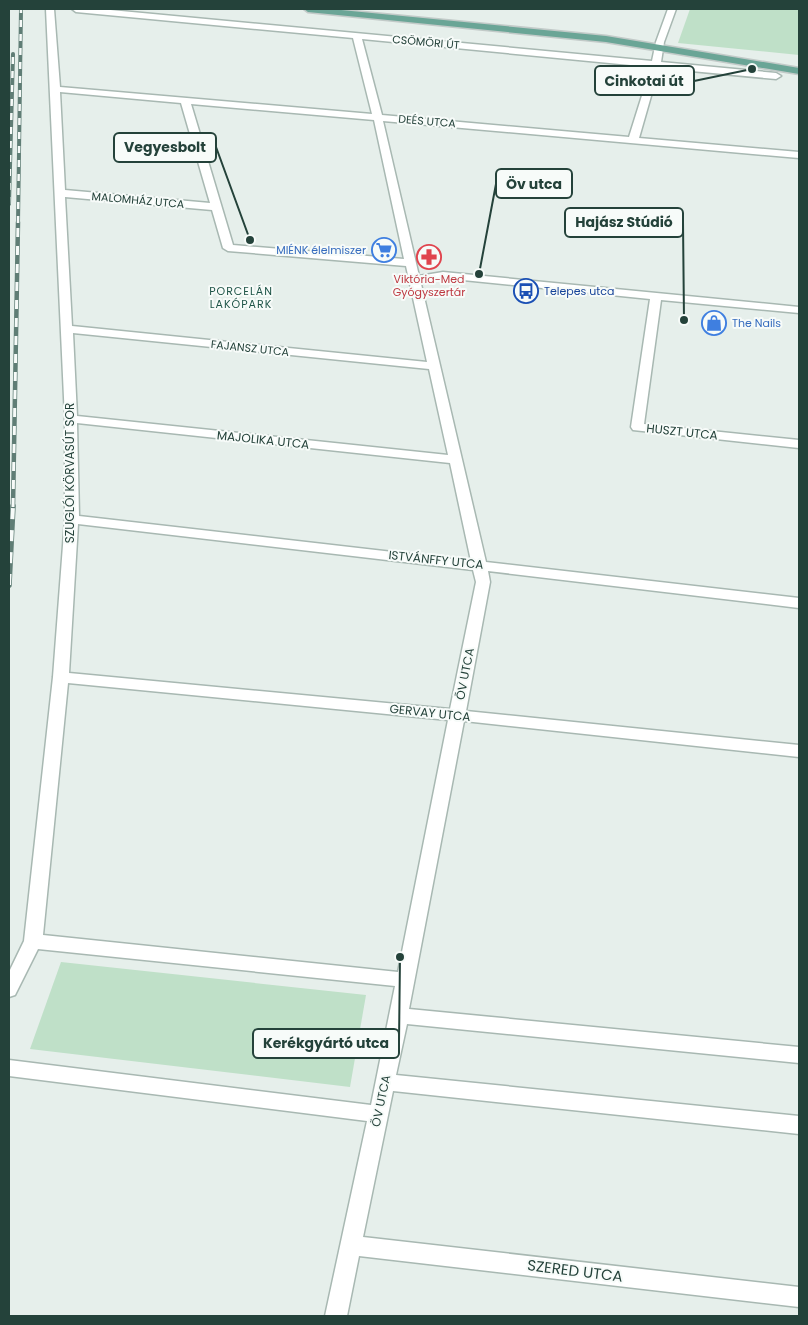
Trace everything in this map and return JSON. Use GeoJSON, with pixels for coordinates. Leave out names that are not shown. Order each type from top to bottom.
{"type":"FeatureCollection","features":[{"type":"Feature","properties":{"kind":"main road","name":"CSÖMÖRI ÚT"},"geometry":{"type":"LineString","coordinates":[[308,9],[581,36],[799,71]]}},
{"type":"Feature","properties":{"kind":"street","name":"SZUGLÓI KÖRVASÚT SOR"},"geometry":{"type":"LineString","coordinates":[[9,990],[33,942],[61,677],[72,519],[71,419],[56,89],[50,9]]}},
{"type":"Feature","properties":{"kind":"street","name":"CSÖMÖRI ÚT"},"geometry":{"type":"LineString","coordinates":[[76,9],[776,76]]}},
{"type":"Feature","properties":{"kind":"street"},"geometry":{"type":"LineString","coordinates":[[633,141],[656,64],[660,42],[672,9]]}},
{"type":"Feature","properties":{"kind":"street","name":"ÖV UTCA"},"geometry":{"type":"LineString","coordinates":[[336,1316],[399,1016],[483,582],[481,566],[378,116],[357,35]]}},
{"type":"Feature","properties":{"kind":"street","name":"DEÉS UTCA"},"geometry":{"type":"LineString","coordinates":[[56,89],[378,116],[799,155]]}},
{"type":"Feature","properties":{"kind":"street"},"geometry":{"type":"LineString","coordinates":[[185,100],[228,248],[411,263]]}},
{"type":"Feature","properties":{"kind":"street","name":"MALOMHÁZ UTCA"},"geometry":{"type":"LineString","coordinates":[[60,193],[216,207]]}},
{"type":"Feature","properties":{"kind":"street"},"geometry":{"type":"LineString","coordinates":[[415,282],[432,275],[799,310]]}},
{"type":"Feature","properties":{"kind":"street","name":"HUSZT UTCA"},"geometry":{"type":"LineString","coordinates":[[656,296],[637,427],[799,444]]}},
{"type":"Feature","properties":{"kind":"street","name":"FAJANSZ UTCA"},"geometry":{"type":"LineString","coordinates":[[66,329],[434,366]]}},
{"type":"Feature","properties":{"kind":"street","name":"MAJOLIKA UTCA"},"geometry":{"type":"LineString","coordinates":[[71,419],[456,460]]}},
{"type":"Feature","properties":{"kind":"street","name":"ISTVÁNFFY UTCA"},"geometry":{"type":"LineString","coordinates":[[72,519],[799,603]]}},
{"type":"Feature","properties":{"kind":"street","name":"GERVAY UTCA"},"geometry":{"type":"LineString","coordinates":[[61,677],[458,715],[799,751]]}},
{"type":"Feature","properties":{"kind":"street"},"geometry":{"type":"LineString","coordinates":[[33,942],[405,980]]}},
{"type":"Feature","properties":{"kind":"street"},"geometry":{"type":"LineString","coordinates":[[399,1016],[799,1055]]}},
{"type":"Feature","properties":{"kind":"street"},"geometry":{"type":"LineString","coordinates":[[9,1068],[378,1114]]}},
{"type":"Feature","properties":{"kind":"street"},"geometry":{"type":"LineString","coordinates":[[384,1082],[799,1125]]}},
{"type":"Feature","properties":{"kind":"street","name":"SZERED UTCA"},"geometry":{"type":"LineString","coordinates":[[351,1245],[799,1297]]}},
{"type":"Feature","properties":{"kind":"green space"},"geometry":{"type":"Polygon","coordinates":[[[690,9],[799,9],[799,55],[678,43],[690,9]]]}},
{"type":"Feature","properties":{"kind":"green space"},"geometry":{"type":"Polygon","coordinates":[[[61,962],[366,995],[350,1087],[30,1049],[61,962]]]}},
{"type":"Feature","properties":{"kind":"railway"},"geometry":{"type":"LineString","coordinates":[[18,223],[21,9]]}},
{"type":"Feature","properties":{"kind":"railway"},"geometry":{"type":"LineString","coordinates":[[9,204],[13,54]]}},
{"type":"Feature","properties":{"kind":"railway"},"geometry":{"type":"LineString","coordinates":[[13,507],[18,222]]}},
{"type":"Feature","properties":{"kind":"railway"},"geometry":{"type":"LineString","coordinates":[[9,585],[13,506]]}},
{"type":"Feature","properties":{"kind":"place","name":"Cinkotai út"},"geometry":{"type":"Point","coordinates":[752,69]}},
{"type":"Feature","properties":{"kind":"place","name":"Vegyesbolt"},"geometry":{"type":"Point","coordinates":[250,240]}},
{"type":"Feature","properties":{"kind":"place","name":"MIÉNK élelmiszer"},"geometry":{"type":"Point","coordinates":[384,250]}},
{"type":"Feature","properties":{"kind":"place","name":"Viktória-Med Gyógyszertár"},"geometry":{"type":"Point","coordinates":[429,257]}},
{"type":"Feature","properties":{"kind":"place","name":"Öv utca"},"geometry":{"type":"Point","coordinates":[479,274]}},
{"type":"Feature","properties":{"kind":"place","name":"Telepes utca"},"geometry":{"type":"Point","coordinates":[526,291]}},
{"type":"Feature","properties":{"kind":"place","name":"Hajász Stúdió"},"geometry":{"type":"Point","coordinates":[684,320]}},
{"type":"Feature","properties":{"kind":"place","name":"The Nails"},"geometry":{"type":"Point","coordinates":[714,323]}},
{"type":"Feature","properties":{"kind":"place","name":"Kerékgyártó utca"},"geometry":{"type":"Point","coordinates":[400,957]}},
{"type":"Feature","properties":{"kind":"district","name":"PORCELÁN LAKÓPARK"},"geometry":{"type":"Point","coordinates":[241,297]}}]}
